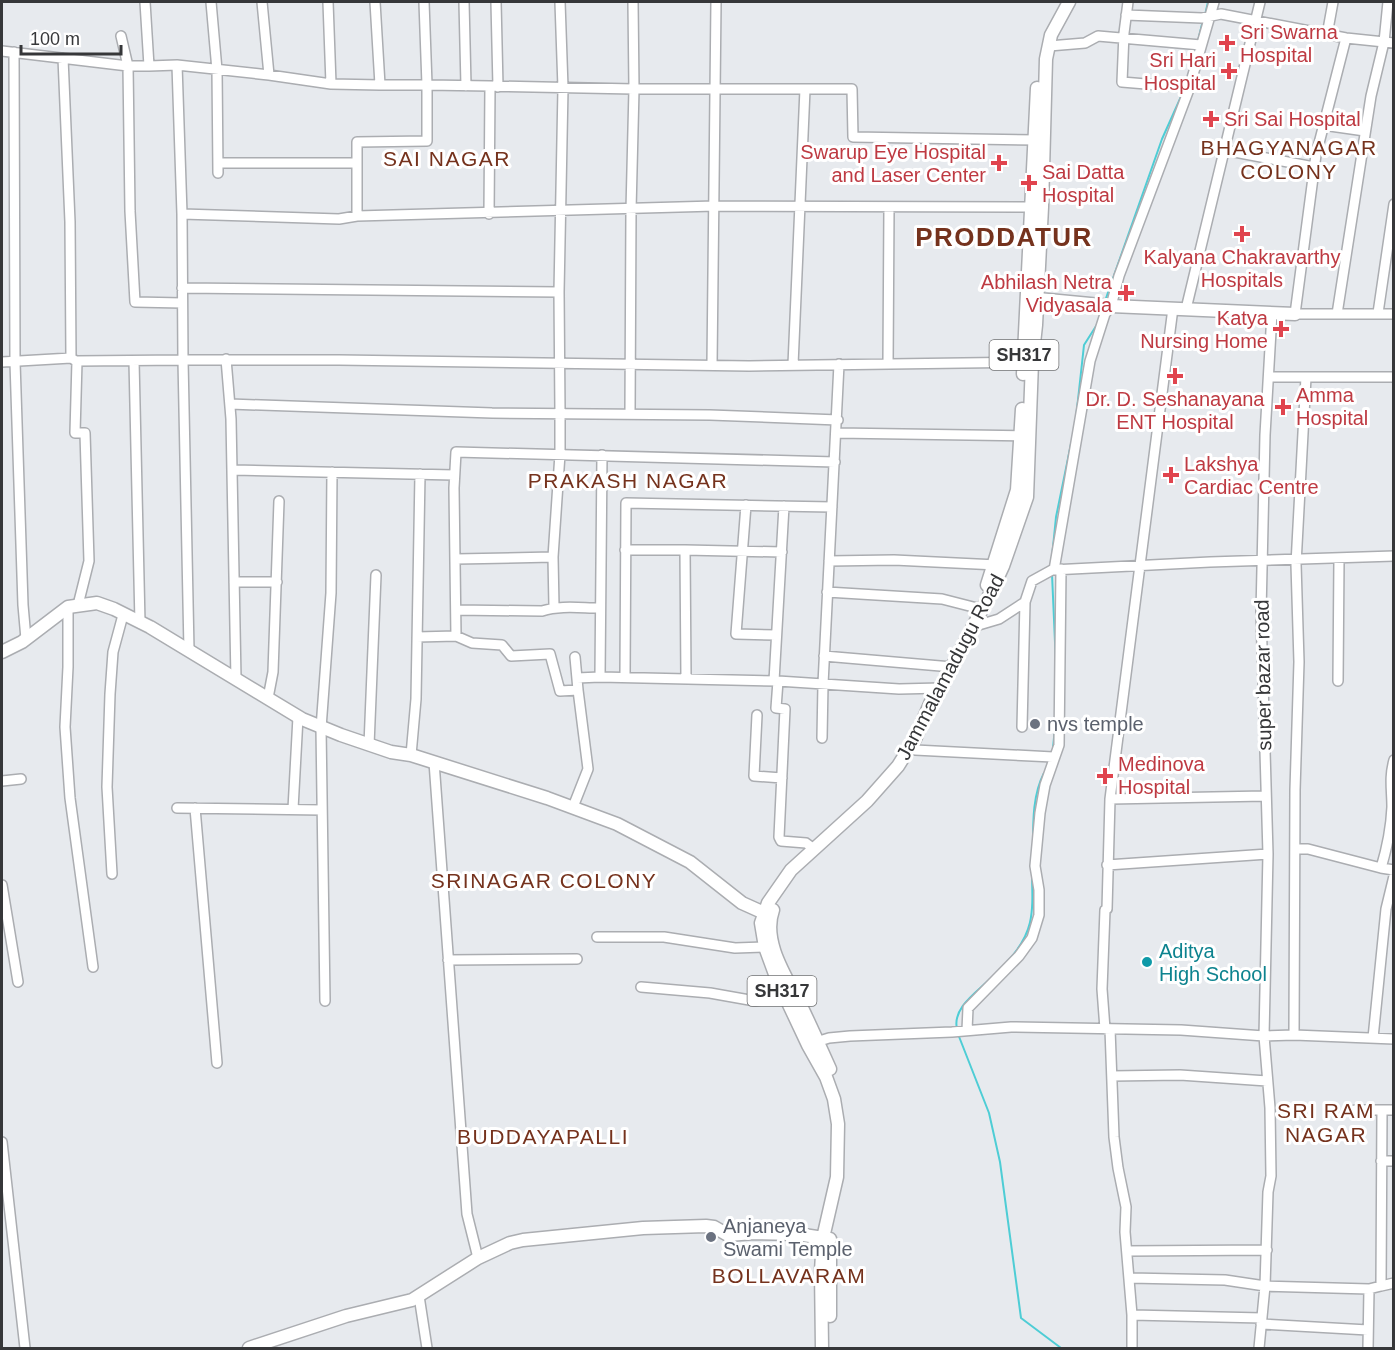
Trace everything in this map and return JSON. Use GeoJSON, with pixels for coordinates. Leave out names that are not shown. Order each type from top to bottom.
{"type":"FeatureCollection","features":[{"type":"Feature","properties":{"kind":"main road","name":"SH317"},"geometry":{"type":"LineString","coordinates":[[1039,140],[1038,84],[1044,32],[1063,2]]}},
{"type":"Feature","properties":{"kind":"main road","name":"SH317"},"geometry":{"type":"LineString","coordinates":[[1028,362],[1039,140],[1046,59],[1051,35],[1069,2]]}},
{"type":"Feature","properties":{"kind":"main road","name":"Jammalamadugu Road"},"geometry":{"type":"LineString","coordinates":[[768,914],[791,870],[867,801],[898,766],[915,740],[937,691],[972,627],[978,608],[991,592],[998,565],[1027,497],[1025,436],[1028,362],[1038,299],[1036,207]]}},
{"type":"Feature","properties":{"kind":"main road"},"geometry":{"type":"LineString","coordinates":[[1038,299],[1112,306],[1295,314]]}},
{"type":"Feature","properties":{"kind":"main road"},"geometry":{"type":"LineString","coordinates":[[2,652],[26,639],[73,606],[97,603],[189,650],[298,717],[321,728],[391,752],[411,754],[573,807],[617,824],[690,862],[742,903],[768,914]]}},
{"type":"Feature","properties":{"kind":"main road","name":"SH317"},"geometry":{"type":"LineString","coordinates":[[950,667],[978,608]]}},
{"type":"Feature","properties":{"kind":"main road"},"geometry":{"type":"LineString","coordinates":[[822,1348],[826,1239],[832,1213],[845,1182],[836,1082],[812,1043],[783,981],[771,938],[768,914],[796,874],[877,801],[898,778],[915,750],[939,699],[937,691]]}},
{"type":"Feature","properties":{"kind":"main road","name":"SH317"},"geometry":{"type":"LineString","coordinates":[[768,914],[761,923],[765,946],[783,981],[784,996],[812,1043]]}},
{"type":"Feature","properties":{"kind":"main road"},"geometry":{"type":"LineString","coordinates":[[249,1348],[346,1316],[419,1296],[478,1257],[503,1245],[523,1240],[643,1228],[714,1227],[728,1235],[797,1234],[826,1239]]}},
{"type":"Feature","properties":{"kind":"main road"},"geometry":{"type":"LineString","coordinates":[[825,1313],[830,1348]]}},
{"type":"Feature","properties":{"kind":"street"},"geometry":{"type":"LineString","coordinates":[[145,2],[148,66]]}},
{"type":"Feature","properties":{"kind":"street"},"geometry":{"type":"LineString","coordinates":[[211,2],[217,70],[218,173]]}},
{"type":"Feature","properties":{"kind":"street"},"geometry":{"type":"LineString","coordinates":[[262,2],[269,75]]}},
{"type":"Feature","properties":{"kind":"street"},"geometry":{"type":"LineString","coordinates":[[327,2],[331,84]]}},
{"type":"Feature","properties":{"kind":"street"},"geometry":{"type":"LineString","coordinates":[[375,2],[380,85]]}},
{"type":"Feature","properties":{"kind":"street"},"geometry":{"type":"LineString","coordinates":[[357,216],[357,142],[427,141],[424,2]]}},
{"type":"Feature","properties":{"kind":"street"},"geometry":{"type":"LineString","coordinates":[[464,2],[466,86]]}},
{"type":"Feature","properties":{"kind":"street"},"geometry":{"type":"LineString","coordinates":[[489,214],[496,2]]}},
{"type":"Feature","properties":{"kind":"street"},"geometry":{"type":"LineString","coordinates":[[554,607],[553,557],[560,454],[561,362],[559,292],[563,88],[560,2]]}},
{"type":"Feature","properties":{"kind":"street"},"geometry":{"type":"LineString","coordinates":[[630,414],[633,2]]}},
{"type":"Feature","properties":{"kind":"street"},"geometry":{"type":"LineString","coordinates":[[712,365],[716,2]]}},
{"type":"Feature","properties":{"kind":"street"},"geometry":{"type":"LineString","coordinates":[[1128,2],[1122,82],[1182,87]]}},
{"type":"Feature","properties":{"kind":"street"},"geometry":{"type":"LineString","coordinates":[[961,1031],[968,1008],[1019,956],[1032,938],[1039,915],[1039,890],[1035,866],[1040,813],[1044,785],[1059,745],[1058,569],[1090,361],[1105,314],[1112,306],[1119,276],[1188,92],[1214,2]]}},
{"type":"Feature","properties":{"kind":"street"},"geometry":{"type":"LineString","coordinates":[[1186,309],[1260,2]]}},
{"type":"Feature","properties":{"kind":"street"},"geometry":{"type":"LineString","coordinates":[[1327,34],[1333,2]]}},
{"type":"Feature","properties":{"kind":"street"},"geometry":{"type":"LineString","coordinates":[[1337,314],[1371,96],[1389,43],[1388,2]]}},
{"type":"Feature","properties":{"kind":"street"},"geometry":{"type":"LineString","coordinates":[[1126,15],[1210,16],[1221,14],[1346,38],[1389,43]]}},
{"type":"Feature","properties":{"kind":"street"},"geometry":{"type":"LineString","coordinates":[[121,36],[128,66],[130,211],[135,302],[182,303]]}},
{"type":"Feature","properties":{"kind":"street"},"geometry":{"type":"LineString","coordinates":[[1049,46],[1085,43],[1098,36],[1201,45]]}},
{"type":"Feature","properties":{"kind":"street"},"geometry":{"type":"LineString","coordinates":[[1346,38],[1314,167],[1295,314],[1394,314]]}},
{"type":"Feature","properties":{"kind":"street"},"geometry":{"type":"LineString","coordinates":[[2,51],[128,66],[177,65],[331,84],[634,89],[852,89],[852,137],[1039,140]]}},
{"type":"Feature","properties":{"kind":"street"},"geometry":{"type":"LineString","coordinates":[[14,52],[15,362],[26,639]]}},
{"type":"Feature","properties":{"kind":"street"},"geometry":{"type":"LineString","coordinates":[[63,58],[75,433],[85,433],[89,561],[73,606],[65,727],[69,786],[93,967]]}},
{"type":"Feature","properties":{"kind":"street"},"geometry":{"type":"LineString","coordinates":[[177,65],[182,214],[189,650]]}},
{"type":"Feature","properties":{"kind":"street"},"geometry":{"type":"LineString","coordinates":[[793,365],[806,89]]}},
{"type":"Feature","properties":{"kind":"street"},"geometry":{"type":"LineString","coordinates":[[1323,125],[1365,131]]}},
{"type":"Feature","properties":{"kind":"street"},"geometry":{"type":"LineString","coordinates":[[1224,150],[1314,167]]}},
{"type":"Feature","properties":{"kind":"street"},"geometry":{"type":"LineString","coordinates":[[218,163],[357,163]]}},
{"type":"Feature","properties":{"kind":"street"},"geometry":{"type":"LineString","coordinates":[[1378,313],[1394,204]]}},
{"type":"Feature","properties":{"kind":"street"},"geometry":{"type":"LineString","coordinates":[[182,214],[339,219],[357,216],[715,206],[1036,207]]}},
{"type":"Feature","properties":{"kind":"street"},"geometry":{"type":"LineString","coordinates":[[888,364],[889,207]]}},
{"type":"Feature","properties":{"kind":"street"},"geometry":{"type":"LineString","coordinates":[[182,288],[559,292]]}},
{"type":"Feature","properties":{"kind":"street"},"geometry":{"type":"LineString","coordinates":[[1132,1348],[1126,1207],[1114,1137],[1112,1076],[1102,989],[1105,910],[1107,909],[1110,800],[1173,308]]}},
{"type":"Feature","properties":{"kind":"street","name":"super bazar road"},"geometry":{"type":"LineString","coordinates":[[1259,1348],[1265,1286],[1268,1192],[1271,1176],[1264,1036],[1268,854],[1261,613],[1265,435],[1272,313]]}},
{"type":"Feature","properties":{"kind":"street"},"geometry":{"type":"LineString","coordinates":[[2,362],[226,359],[712,365],[1028,362]]}},
{"type":"Feature","properties":{"kind":"street"},"geometry":{"type":"LineString","coordinates":[[226,359],[233,470],[236,679]]}},
{"type":"Feature","properties":{"kind":"street"},"geometry":{"type":"LineString","coordinates":[[134,361],[140,623]]}},
{"type":"Feature","properties":{"kind":"street"},"geometry":{"type":"LineString","coordinates":[[822,738],[839,364]]}},
{"type":"Feature","properties":{"kind":"street"},"geometry":{"type":"LineString","coordinates":[[1269,377],[1394,377]]}},
{"type":"Feature","properties":{"kind":"street"},"geometry":{"type":"LineString","coordinates":[[1294,1035],[1299,662],[1296,560],[1306,377]]}},
{"type":"Feature","properties":{"kind":"street"},"geometry":{"type":"LineString","coordinates":[[230,404],[838,420]]}},
{"type":"Feature","properties":{"kind":"street"},"geometry":{"type":"LineString","coordinates":[[837,433],[1025,436]]}},
{"type":"Feature","properties":{"kind":"street"},"geometry":{"type":"LineString","coordinates":[[456,636],[454,475],[456,452],[835,462]]}},
{"type":"Feature","properties":{"kind":"street"},"geometry":{"type":"LineString","coordinates":[[600,677],[602,455]]}},
{"type":"Feature","properties":{"kind":"street"},"geometry":{"type":"LineString","coordinates":[[233,470],[454,475]]}},
{"type":"Feature","properties":{"kind":"street"},"geometry":{"type":"LineString","coordinates":[[325,1001],[321,728],[331,593],[332,472]]}},
{"type":"Feature","properties":{"kind":"street"},"geometry":{"type":"LineString","coordinates":[[411,754],[416,699],[420,474]]}},
{"type":"Feature","properties":{"kind":"street"},"geometry":{"type":"LineString","coordinates":[[268,698],[273,672],[279,501]]}},
{"type":"Feature","properties":{"kind":"street"},"geometry":{"type":"LineString","coordinates":[[625,676],[626,502],[832,507]]}},
{"type":"Feature","properties":{"kind":"street"},"geometry":{"type":"LineString","coordinates":[[746,505],[736,634],[776,635]]}},
{"type":"Feature","properties":{"kind":"street"},"geometry":{"type":"LineString","coordinates":[[784,506],[776,635],[776,708],[785,709],[780,841],[806,843],[814,849]]}},
{"type":"Feature","properties":{"kind":"street"},"geometry":{"type":"LineString","coordinates":[[625,550],[782,552]]}},
{"type":"Feature","properties":{"kind":"street"},"geometry":{"type":"LineString","coordinates":[[686,550],[686,679]]}},
{"type":"Feature","properties":{"kind":"street"},"geometry":{"type":"LineString","coordinates":[[1022,727],[1025,602],[1032,581],[1058,569],[1394,556]]}},
{"type":"Feature","properties":{"kind":"street"},"geometry":{"type":"LineString","coordinates":[[456,559],[553,557]]}},
{"type":"Feature","properties":{"kind":"street"},"geometry":{"type":"LineString","coordinates":[[1338,681],[1339,559]]}},
{"type":"Feature","properties":{"kind":"street"},"geometry":{"type":"LineString","coordinates":[[829,561],[894,560],[998,565]]}},
{"type":"Feature","properties":{"kind":"street"},"geometry":{"type":"LineString","coordinates":[[369,745],[376,575]]}},
{"type":"Feature","properties":{"kind":"street"},"geometry":{"type":"LineString","coordinates":[[234,582],[277,582]]}},
{"type":"Feature","properties":{"kind":"street"},"geometry":{"type":"LineString","coordinates":[[827,592],[942,599],[978,608]]}},
{"type":"Feature","properties":{"kind":"street"},"geometry":{"type":"LineString","coordinates":[[972,627],[999,619],[1025,602]]}},
{"type":"Feature","properties":{"kind":"street"},"geometry":{"type":"LineString","coordinates":[[456,610],[542,611],[554,607],[599,608]]}},
{"type":"Feature","properties":{"kind":"street"},"geometry":{"type":"LineString","coordinates":[[112,874],[107,787],[110,694],[113,652],[123,615]]}},
{"type":"Feature","properties":{"kind":"street"},"geometry":{"type":"LineString","coordinates":[[417,637],[456,636],[472,643],[502,645],[511,656],[550,654],[560,691],[578,690]]}},
{"type":"Feature","properties":{"kind":"street"},"geometry":{"type":"LineString","coordinates":[[824,656],[950,667]]}},
{"type":"Feature","properties":{"kind":"street"},"geometry":{"type":"LineString","coordinates":[[573,807],[588,769],[575,657]]}},
{"type":"Feature","properties":{"kind":"street"},"geometry":{"type":"LineString","coordinates":[[577,678],[625,676],[776,681],[937,691]]}},
{"type":"Feature","properties":{"kind":"street"},"geometry":{"type":"LineString","coordinates":[[757,715],[754,776],[782,778]]}},
{"type":"Feature","properties":{"kind":"street"},"geometry":{"type":"LineString","coordinates":[[293,809],[298,717]]}},
{"type":"Feature","properties":{"kind":"street"},"geometry":{"type":"LineString","coordinates":[[915,750],[1053,757]]}},
{"type":"Feature","properties":{"kind":"street"},"geometry":{"type":"LineString","coordinates":[[1381,868],[1389,843],[1392,806],[1389,776],[1394,760]]}},
{"type":"Feature","properties":{"kind":"street"},"geometry":{"type":"LineString","coordinates":[[434,762],[467,1214],[478,1257]]}},
{"type":"Feature","properties":{"kind":"street"},"geometry":{"type":"LineString","coordinates":[[2,781],[21,779]]}},
{"type":"Feature","properties":{"kind":"street"},"geometry":{"type":"LineString","coordinates":[[1110,800],[1265,796]]}},
{"type":"Feature","properties":{"kind":"street"},"geometry":{"type":"LineString","coordinates":[[177,808],[322,810]]}},
{"type":"Feature","properties":{"kind":"street"},"geometry":{"type":"LineString","coordinates":[[195,808],[217,1063]]}},
{"type":"Feature","properties":{"kind":"street"},"geometry":{"type":"LineString","coordinates":[[1295,849],[1308,849],[1394,870]]}},
{"type":"Feature","properties":{"kind":"street"},"geometry":{"type":"LineString","coordinates":[[1107,865],[1268,854]]}},
{"type":"Feature","properties":{"kind":"street"},"geometry":{"type":"LineString","coordinates":[[1373,1038],[1386,909],[1394,876]]}},
{"type":"Feature","properties":{"kind":"street"},"geometry":{"type":"LineString","coordinates":[[2,885],[18,982]]}},
{"type":"Feature","properties":{"kind":"street"},"geometry":{"type":"LineString","coordinates":[[597,937],[663,938],[735,948],[765,946]]}},
{"type":"Feature","properties":{"kind":"street"},"geometry":{"type":"LineString","coordinates":[[448,960],[578,959]]}},
{"type":"Feature","properties":{"kind":"street"},"geometry":{"type":"LineString","coordinates":[[641,987],[710,993],[755,1001],[784,996]]}},
{"type":"Feature","properties":{"kind":"street"},"geometry":{"type":"LineString","coordinates":[[812,1043],[850,1035],[1011,1027],[1181,1030],[1264,1036],[1394,1039]]}},
{"type":"Feature","properties":{"kind":"street"},"geometry":{"type":"LineString","coordinates":[[1112,1076],[1180,1075],[1267,1081]]}},
{"type":"Feature","properties":{"kind":"street"},"geometry":{"type":"LineString","coordinates":[[1355,1110],[1394,1110]]}},
{"type":"Feature","properties":{"kind":"street"},"geometry":{"type":"LineString","coordinates":[[1381,1286],[1382,1110]]}},
{"type":"Feature","properties":{"kind":"street"},"geometry":{"type":"LineString","coordinates":[[2,1142],[25,1348]]}},
{"type":"Feature","properties":{"kind":"street"},"geometry":{"type":"LineString","coordinates":[[1381,1161],[1394,1161]]}},
{"type":"Feature","properties":{"kind":"street"},"geometry":{"type":"LineString","coordinates":[[1127,1251],[1267,1250]]}},
{"type":"Feature","properties":{"kind":"street"},"geometry":{"type":"LineString","coordinates":[[1130,1278],[1225,1280],[1265,1286],[1369,1289],[1394,1283]]}},
{"type":"Feature","properties":{"kind":"street"},"geometry":{"type":"LineString","coordinates":[[1368,1348],[1369,1289]]}},
{"type":"Feature","properties":{"kind":"street"},"geometry":{"type":"LineString","coordinates":[[419,1296],[428,1348]]}},
{"type":"Feature","properties":{"kind":"street"},"geometry":{"type":"LineString","coordinates":[[1132,1315],[1262,1321],[1368,1330]]}},
{"type":"Feature","properties":{"kind":"waterway"},"geometry":{"type":"LineString","coordinates":[[1205,15],[1208,2]]}},
{"type":"Feature","properties":{"kind":"waterway"},"geometry":{"type":"LineString","coordinates":[[1198,41],[1203,20]]}},
{"type":"Feature","properties":{"kind":"waterway"},"geometry":{"type":"LineString","coordinates":[[1105,301],[1162,139],[1184,90]]}},
{"type":"Feature","properties":{"kind":"waterway"},"geometry":{"type":"LineString","coordinates":[[1076,418],[1084,345],[1098,323]]}},
{"type":"Feature","properties":{"kind":"waterway"},"geometry":{"type":"LineString","coordinates":[[1052,557],[1056,517],[1071,444]]}},
{"type":"Feature","properties":{"kind":"waterway"},"geometry":{"type":"LineString","coordinates":[[1052,574],[1056,665]]}},
{"type":"Feature","properties":{"kind":"waterway"},"geometry":{"type":"LineString","coordinates":[[1053,748],[1055,727]]}},
{"type":"Feature","properties":{"kind":"waterway"},"geometry":{"type":"LineString","coordinates":[[1033,844],[1036,798],[1044,773]]}},
{"type":"Feature","properties":{"kind":"waterway"},"geometry":{"type":"LineString","coordinates":[[1007,962],[1022,942],[1030,922],[1032,876]]}},
{"type":"Feature","properties":{"kind":"waterway"},"geometry":{"type":"LineString","coordinates":[[957,1029],[956,1021],[962,1007],[990,979]]}},
{"type":"Feature","properties":{"kind":"waterway"},"geometry":{"type":"LineString","coordinates":[[958,1034],[989,1113],[1000,1162],[1021,1318],[1061,1348]]}},
{"type":"Feature","properties":{"kind":"place","name":"Sri Swarna Hospital"},"geometry":{"type":"Point","coordinates":[1227,43]}},
{"type":"Feature","properties":{"kind":"place","name":"Sri Hari Hospital"},"geometry":{"type":"Point","coordinates":[1229,71]}},
{"type":"Feature","properties":{"kind":"place","name":"Sri Sai Hospital"},"geometry":{"type":"Point","coordinates":[1211,119]}},
{"type":"Feature","properties":{"kind":"place","name":"Swarup Eye Hospital and Laser Center"},"geometry":{"type":"Point","coordinates":[999,163]}},
{"type":"Feature","properties":{"kind":"place","name":"Sai Datta Hospital"},"geometry":{"type":"Point","coordinates":[1029,183]}},
{"type":"Feature","properties":{"kind":"place","name":"Kalyana Chakravarthy Hospitals"},"geometry":{"type":"Point","coordinates":[1242,234]}},
{"type":"Feature","properties":{"kind":"place","name":"Abhilash Netra Vidyasala"},"geometry":{"type":"Point","coordinates":[1126,293]}},
{"type":"Feature","properties":{"kind":"place","name":"Katya Nursing Home"},"geometry":{"type":"Point","coordinates":[1281,329]}},
{"type":"Feature","properties":{"kind":"place","name":"Dr. D. Seshanayana ENT Hospital"},"geometry":{"type":"Point","coordinates":[1175,376]}},
{"type":"Feature","properties":{"kind":"place","name":"Amma Hospital"},"geometry":{"type":"Point","coordinates":[1283,407]}},
{"type":"Feature","properties":{"kind":"place","name":"Lakshya Cardiac Centre"},"geometry":{"type":"Point","coordinates":[1171,475]}},
{"type":"Feature","properties":{"kind":"place","name":"nvs temple"},"geometry":{"type":"Point","coordinates":[1035,724]}},
{"type":"Feature","properties":{"kind":"place","name":"Medinova Hospital"},"geometry":{"type":"Point","coordinates":[1105,776]}},
{"type":"Feature","properties":{"kind":"place","name":"Aditya High School"},"geometry":{"type":"Point","coordinates":[1147,962]}},
{"type":"Feature","properties":{"kind":"place","name":"Anjaneya Swami Temple"},"geometry":{"type":"Point","coordinates":[711,1237]}},
{"type":"Feature","properties":{"kind":"district","name":"SAI NAGAR"},"geometry":{"type":"Point","coordinates":[447,158]}},
{"type":"Feature","properties":{"kind":"district","name":"BHAGYANAGAR COLONY"},"geometry":{"type":"Point","coordinates":[1289,159]}},
{"type":"Feature","properties":{"kind":"district","name":"PRODDATUR"},"geometry":{"type":"Point","coordinates":[1004,237]}},
{"type":"Feature","properties":{"kind":"district","name":"PRAKASH NAGAR"},"geometry":{"type":"Point","coordinates":[628,480]}},
{"type":"Feature","properties":{"kind":"district","name":"SRINAGAR COLONY"},"geometry":{"type":"Point","coordinates":[544,880]}},
{"type":"Feature","properties":{"kind":"district","name":"SRI RAM NAGAR"},"geometry":{"type":"Point","coordinates":[1326,1122]}},
{"type":"Feature","properties":{"kind":"district","name":"BUDDAYAPALLI"},"geometry":{"type":"Point","coordinates":[543,1136]}},
{"type":"Feature","properties":{"kind":"district","name":"BOLLAVARAM"},"geometry":{"type":"Point","coordinates":[789,1275]}}]}
